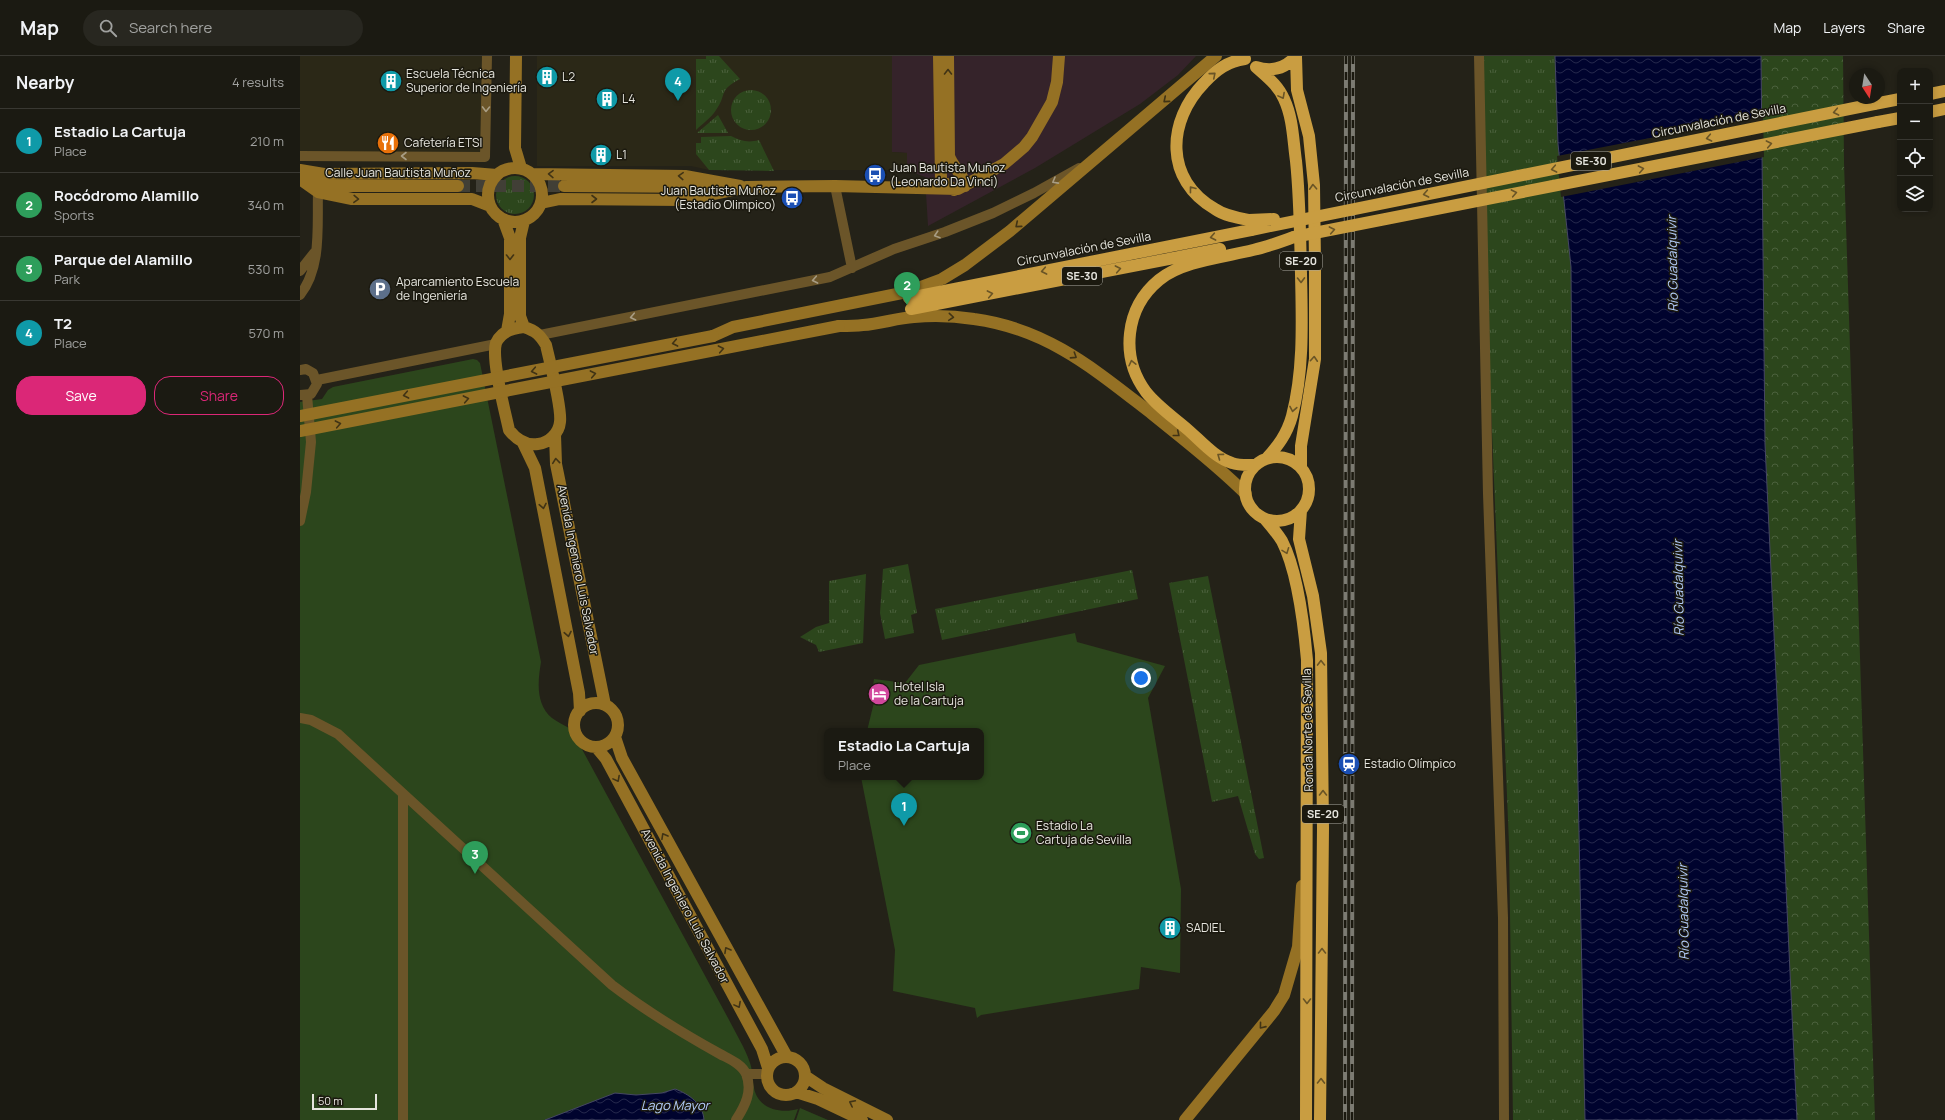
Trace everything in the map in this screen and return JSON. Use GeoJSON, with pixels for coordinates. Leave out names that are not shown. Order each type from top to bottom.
{"type":"FeatureCollection","features":[{"type":"Feature","properties":{"kind":"highway","name":"Ronda Norte de Sevilla"},"geometry":{"type":"LineString","coordinates":[[1256,67],[1267,70],[1278,69],[1288,65],[1296,56]]}},
{"type":"Feature","properties":{"kind":"highway","name":"Ronda Norte de Sevilla"},"geometry":{"type":"LineString","coordinates":[[1296,56],[1297,90],[1309,136],[1314,185],[1315,359],[1301,446],[1301,467],[1306,475],[1309,489],[1307,502],[1301,510],[1299,539],[1313,596],[1321,653],[1323,836],[1320,1120]]}},
{"type":"Feature","properties":{"kind":"highway","name":"SE-20"},"geometry":{"type":"LineString","coordinates":[[1245,58],[1273,82],[1284,98],[1291,120],[1299,191],[1302,326],[1299,372],[1286,433],[1250,473],[1246,483],[1246,494]]}},
{"type":"Feature","properties":{"kind":"highway"},"geometry":{"type":"LineString","coordinates":[[1245,58],[1222,67],[1190,98],[1179,124],[1176,143],[1180,169],[1198,196],[1215,210],[1236,217],[1250,225]]}},
{"type":"Feature","properties":{"kind":"highway"},"geometry":{"type":"LineString","coordinates":[[1933,93],[1945,91]]}},
{"type":"Feature","properties":{"kind":"highway","name":"Circunvalación de Sevilla"},"geometry":{"type":"LineString","coordinates":[[910,304],[1250,225],[1307,218],[1897,100]]}},
{"type":"Feature","properties":{"kind":"highway"},"geometry":{"type":"LineString","coordinates":[[1933,111],[1945,109]]}},
{"type":"Feature","properties":{"kind":"highway","name":"SE-30"},"geometry":{"type":"LineString","coordinates":[[910,304],[1255,246],[1294,237],[1897,119]]}},
{"type":"Feature","properties":{"kind":"highway"},"geometry":{"type":"LineString","coordinates":[[1255,246],[1194,264],[1162,278],[1152,287],[1140,302],[1132,321],[1129,340],[1131,358],[1135,372],[1142,386],[1154,401],[1225,460],[1241,465],[1285,458],[1294,461],[1301,467]]}},
{"type":"Feature","properties":{"kind":"highway","name":"Ronda Norte de Sevilla"},"geometry":{"type":"LineString","coordinates":[[1246,494],[1248,504],[1265,519],[1282,541],[1288,555],[1304,630],[1307,660],[1308,829],[1306,1120]]}},
{"type":"Feature","properties":{"kind":"highway"},"geometry":{"type":"LineString","coordinates":[[1265,519],[1275,521],[1285,520],[1294,517],[1301,510]]}},
{"type":"Feature","properties":{"kind":"street"},"geometry":{"type":"LineString","coordinates":[[300,156],[485,157],[487,56]]}},
{"type":"Feature","properties":{"kind":"street"},"geometry":{"type":"LineString","coordinates":[[516,56],[515,148],[521,168]]}},
{"type":"Feature","properties":{"kind":"street"},"geometry":{"type":"LineString","coordinates":[[939,56],[954,183]]}},
{"type":"Feature","properties":{"kind":"street"},"geometry":{"type":"LineString","coordinates":[[948,56],[948,149],[954,183]]}},
{"type":"Feature","properties":{"kind":"street"},"geometry":{"type":"LineString","coordinates":[[564,186],[892,187],[954,183],[996,169],[1024,147],[1040,125],[1054,92],[1059,56]]}},
{"type":"Feature","properties":{"kind":"street"},"geometry":{"type":"LineString","coordinates":[[300,431],[839,326],[910,304],[942,279],[965,265],[1010,231],[1216,56]]}},
{"type":"Feature","properties":{"kind":"street"},"geometry":{"type":"LineString","coordinates":[[1479,56],[1488,494],[1503,918],[1504,1120]]}},
{"type":"Feature","properties":{"kind":"street"},"geometry":{"type":"LineString","coordinates":[[507,331],[524,327],[540,335],[830,277],[894,249],[945,232],[993,212],[1034,192],[1101,155]]}},
{"type":"Feature","properties":{"kind":"street"},"geometry":{"type":"LineString","coordinates":[[503,220],[513,222],[524,221],[538,210],[541,203],[542,192],[539,182],[532,174],[521,168],[512,168],[497,175],[488,189],[490,206],[493,211],[503,220],[510,238],[510,318],[507,331],[496,344],[495,358],[509,430],[514,437],[523,443],[540,444],[555,435]]}},
{"type":"Feature","properties":{"kind":"street","name":"Calle Juan Bautista Muñoz"},"geometry":{"type":"LineString","coordinates":[[300,170],[324,174],[472,173],[497,175]]}},
{"type":"Feature","properties":{"kind":"street"},"geometry":{"type":"LineString","coordinates":[[300,173],[322,182],[346,186],[458,186]]}},
{"type":"Feature","properties":{"kind":"street"},"geometry":{"type":"LineString","coordinates":[[532,174],[685,176],[748,187]]}},
{"type":"Feature","properties":{"kind":"street"},"geometry":{"type":"LineString","coordinates":[[300,179],[318,192],[316,251],[313,268],[301,289]]}},
{"type":"Feature","properties":{"kind":"street"},"geometry":{"type":"LineString","coordinates":[[835,186],[852,268]]}},
{"type":"Feature","properties":{"kind":"street"},"geometry":{"type":"LineString","coordinates":[[541,203],[560,199],[684,200],[748,187]]}},
{"type":"Feature","properties":{"kind":"street","name":"Calle Juan Bautista Muñoz"},"geometry":{"type":"LineString","coordinates":[[318,192],[352,199],[472,199],[490,206]]}},
{"type":"Feature","properties":{"kind":"street"},"geometry":{"type":"LineString","coordinates":[[524,221],[520,238],[520,316],[524,327]]}},
{"type":"Feature","properties":{"kind":"street"},"geometry":{"type":"LineString","coordinates":[[300,271],[316,251]]}},
{"type":"Feature","properties":{"kind":"street"},"geometry":{"type":"LineString","coordinates":[[300,416],[713,336],[733,327],[910,304],[943,316],[974,319],[1006,325],[1036,335],[1060,347],[1094,369],[1174,431],[1230,478],[1246,494]]}},
{"type":"Feature","properties":{"kind":"street","name":"Avenida Ingeniero Luis Salvador"},"geometry":{"type":"LineString","coordinates":[[540,335],[546,345],[561,420],[555,435],[556,464],[605,705]]}},
{"type":"Feature","properties":{"kind":"street"},"geometry":{"type":"LineString","coordinates":[[317,380],[496,344]]}},
{"type":"Feature","properties":{"kind":"street"},"geometry":{"type":"LineString","coordinates":[[300,370],[310,371],[317,380],[316,388],[304,395],[311,442],[306,492],[300,521]]}},
{"type":"Feature","properties":{"kind":"street","name":"Avenida Ingeniero Luis Salvador"},"geometry":{"type":"LineString","coordinates":[[523,443],[535,468],[579,693],[580,710]]}},
{"type":"Feature","properties":{"kind":"street"},"geometry":{"type":"LineString","coordinates":[[592,704],[605,705],[612,710],[616,716],[618,723],[615,737],[603,746],[596,747],[582,742],[575,730],[574,723],[580,710],[592,704]]}},
{"type":"Feature","properties":{"kind":"street"},"geometry":{"type":"LineString","coordinates":[[300,718],[310,720],[338,734],[612,985],[640,1006],[687,1036],[738,1064],[746,1074],[748,1097],[736,1120]]}},
{"type":"Feature","properties":{"kind":"street","name":"Avenida Ingeniero Luis Salvador"},"geometry":{"type":"LineString","coordinates":[[615,737],[622,758],[787,1057]]}},
{"type":"Feature","properties":{"kind":"street","name":"Avenida Ingeniero Luis Salvador"},"geometry":{"type":"LineString","coordinates":[[596,747],[606,759],[762,1049],[767,1071]]}},
{"type":"Feature","properties":{"kind":"street"},"geometry":{"type":"LineString","coordinates":[[403,794],[403,1120]]}},
{"type":"Feature","properties":{"kind":"street"},"geometry":{"type":"LineString","coordinates":[[1185,1120],[1274,1011],[1284,995],[1298,947],[1300,903],[1308,829]]}},
{"type":"Feature","properties":{"kind":"street"},"geometry":{"type":"LineString","coordinates":[[746,1074],[767,1071],[776,1060],[787,1057],[798,1061],[802,1066],[805,1076],[801,1088],[796,1092],[791,1095],[778,1094],[769,1086],[767,1071]]}},
{"type":"Feature","properties":{"kind":"street"},"geometry":{"type":"LineString","coordinates":[[805,1076],[823,1088],[888,1120]]}},
{"type":"Feature","properties":{"kind":"street"},"geometry":{"type":"LineString","coordinates":[[796,1092],[818,1099],[862,1120]]}},
{"type":"Feature","properties":{"kind":"shaded area","name":"Escuela Técnica Superior de Ingeniería"},"geometry":{"type":"Polygon","coordinates":[[[300,56],[487,56],[485,157],[300,156],[300,56]]]}},
{"type":"Feature","properties":{"kind":"shaded area"},"geometry":{"type":"Polygon","coordinates":[[[537,56],[892,56],[892,152],[907,153],[907,170],[709,170],[691,166],[537,166],[537,56]]]}},
{"type":"Feature","properties":{"kind":"shaded area"},"geometry":{"type":"Polygon","coordinates":[[[892,56],[1196,56],[1178,75],[1140,104],[1035,168],[928,226],[925,177],[907,170],[907,153],[892,152],[892,56]]]}},
{"type":"Feature","properties":{"kind":"green space"},"geometry":{"type":"Polygon","coordinates":[[[706,56],[719,56],[740,79],[729,86],[714,113],[696,130],[696,59],[706,59],[706,56]]]}},
{"type":"Feature","properties":{"kind":"green space"},"geometry":{"type":"Polygon","coordinates":[[[1480,56],[1556,56],[1558,144],[1571,267],[1586,1120],[1513,1120],[1509,844],[1481,163],[1480,56]]]}},
{"type":"Feature","properties":{"kind":"green space"},"geometry":{"type":"Polygon","coordinates":[[[1761,56],[1843,56],[1844,163],[1875,1120],[1797,1120],[1765,444],[1761,56]]]}},
{"type":"Feature","properties":{"kind":"green space"},"geometry":{"type":"Polygon","coordinates":[[[755,90],[762,93],[768,99],[771,110],[770,118],[762,127],[755,130],[747,130],[740,127],[732,118],[731,106],[734,99],[743,91],[755,90]]]}},
{"type":"Feature","properties":{"kind":"green space"},"geometry":{"type":"Polygon","coordinates":[[[718,115],[728,133],[697,133],[718,115]]]}},
{"type":"Feature","properties":{"kind":"green space"},"geometry":{"type":"Polygon","coordinates":[[[731,136],[745,141],[759,140],[774,171],[709,170],[696,154],[696,143],[701,143],[701,137],[731,136]]]}},
{"type":"Feature","properties":{"kind":"green space"},"geometry":{"type":"Polygon","coordinates":[[[511,176],[519,176],[529,181],[533,188],[533,202],[529,209],[519,214],[511,214],[501,209],[499,206],[496,199],[496,191],[501,181],[504,179],[511,176]]]}},
{"type":"Feature","properties":{"kind":"green space"},"geometry":{"type":"Polygon","coordinates":[[[473,359],[480,363],[541,662],[539,676],[540,699],[543,706],[552,718],[571,729],[743,1046],[751,1066],[753,1085],[756,1095],[760,1101],[771,1108],[785,1111],[798,1109],[794,1120],[300,1120],[300,402],[322,399],[328,390],[333,387],[473,359]]]}},
{"type":"Feature","properties":{"kind":"green space"},"geometry":{"type":"Polygon","coordinates":[[[908,564],[917,613],[911,615],[914,633],[885,639],[880,613],[883,569],[908,564]]]}},
{"type":"Feature","properties":{"kind":"green space"},"geometry":{"type":"Polygon","coordinates":[[[1132,570],[1138,599],[942,640],[935,609],[1132,570]]]}},
{"type":"Feature","properties":{"kind":"green space"},"geometry":{"type":"Polygon","coordinates":[[[866,574],[863,643],[819,652],[816,645],[800,637],[816,627],[829,623],[829,581],[866,574]]]}},
{"type":"Feature","properties":{"kind":"green space"},"geometry":{"type":"Polygon","coordinates":[[[1208,576],[1264,858],[1259,859],[1255,854],[1238,796],[1212,802],[1169,583],[1208,576]]]}},
{"type":"Feature","properties":{"kind":"green space","name":"Estadio La Cartuja de Sevilla"},"geometry":{"type":"Polygon","coordinates":[[[1075,633],[1077,642],[1165,666],[1148,698],[1181,889],[1180,973],[1141,967],[1139,989],[981,1015],[977,1018],[975,1008],[893,991],[895,950],[862,780],[984,780],[984,728],[868,728],[876,694],[872,692],[874,679],[905,683],[919,665],[1075,633]]]}},
{"type":"Feature","properties":{"kind":"green space"},"geometry":{"type":"Polygon","coordinates":[[[800,1108],[828,1120],[796,1120],[800,1108]]]}},
{"type":"Feature","properties":{"kind":"water","name":"Río Guadalquivir"},"geometry":{"type":"Polygon","coordinates":[[[1555,56],[1761,56],[1765,444],[1797,1120],[1585,1120],[1573,545],[1571,267],[1558,144],[1555,56]]]}},
{"type":"Feature","properties":{"kind":"water","name":"Lago Mayor"},"geometry":{"type":"Polygon","coordinates":[[[675,1089],[690,1097],[698,1104],[704,1120],[545,1120],[615,1093],[636,1095],[662,1093],[675,1089]]]}},
{"type":"Feature","properties":{"kind":"pier"},"geometry":{"type":"Polygon","coordinates":[[[1763,116],[1764,157],[1561,197],[1557,156],[1763,116]]]}},
{"type":"Feature","properties":{"kind":"tunnel"},"geometry":{"type":"LineString","coordinates":[[458,186],[564,186]]}},
{"type":"Feature","properties":{"kind":"railway"},"geometry":{"type":"LineString","coordinates":[[1345,1120],[1346,56]]}},
{"type":"Feature","properties":{"kind":"railway"},"geometry":{"type":"LineString","coordinates":[[1352,1120],[1353,56]]}},
{"type":"Feature","properties":{"kind":"place","name":"L2"},"geometry":{"type":"Point","coordinates":[547,77]}},
{"type":"Feature","properties":{"kind":"place","name":"Escuela Técnica Superior de Ingeniería"},"geometry":{"type":"Point","coordinates":[391,81]}},
{"type":"Feature","properties":{"kind":"place","name":"L4"},"geometry":{"type":"Point","coordinates":[607,99]}},
{"type":"Feature","properties":{"kind":"place","name":"T2"},"geometry":{"type":"Point","coordinates":[678,101]}},
{"type":"Feature","properties":{"kind":"place","name":"Cafetería ETSI"},"geometry":{"type":"Point","coordinates":[388,143]}},
{"type":"Feature","properties":{"kind":"place","name":"L1"},"geometry":{"type":"Point","coordinates":[601,155]}},
{"type":"Feature","properties":{"kind":"place","name":"Juan Bautista Muñoz (Leonardo Da Vinci)"},"geometry":{"type":"Point","coordinates":[875,175]}},
{"type":"Feature","properties":{"kind":"place","name":"Juan Bautista Muñoz (Estadio Olimpico)"},"geometry":{"type":"Point","coordinates":[792,198]}},
{"type":"Feature","properties":{"kind":"place","name":"Aparcamiento Escuela de Ingeniería"},"geometry":{"type":"Point","coordinates":[380,289]}},
{"type":"Feature","properties":{"kind":"place","name":"Rocódromo Alamillo"},"geometry":{"type":"Point","coordinates":[907,305]}},
{"type":"Feature","properties":{"kind":"place","name":"Hotel Isla de la Cartuja"},"geometry":{"type":"Point","coordinates":[879,694]}},
{"type":"Feature","properties":{"kind":"place","name":"Estadio Olímpico"},"geometry":{"type":"Point","coordinates":[1349,764]}},
{"type":"Feature","properties":{"kind":"place","name":"Estadio La Cartuja"},"geometry":{"type":"Point","coordinates":[904,826]}},
{"type":"Feature","properties":{"kind":"place","name":"Estadio La Cartuja de Sevilla"},"geometry":{"type":"Point","coordinates":[1021,833]}},
{"type":"Feature","properties":{"kind":"place","name":"Parque del Alamillo"},"geometry":{"type":"Point","coordinates":[475,874]}},
{"type":"Feature","properties":{"kind":"place","name":"SADIEL"},"geometry":{"type":"Point","coordinates":[1170,928]}}]}
